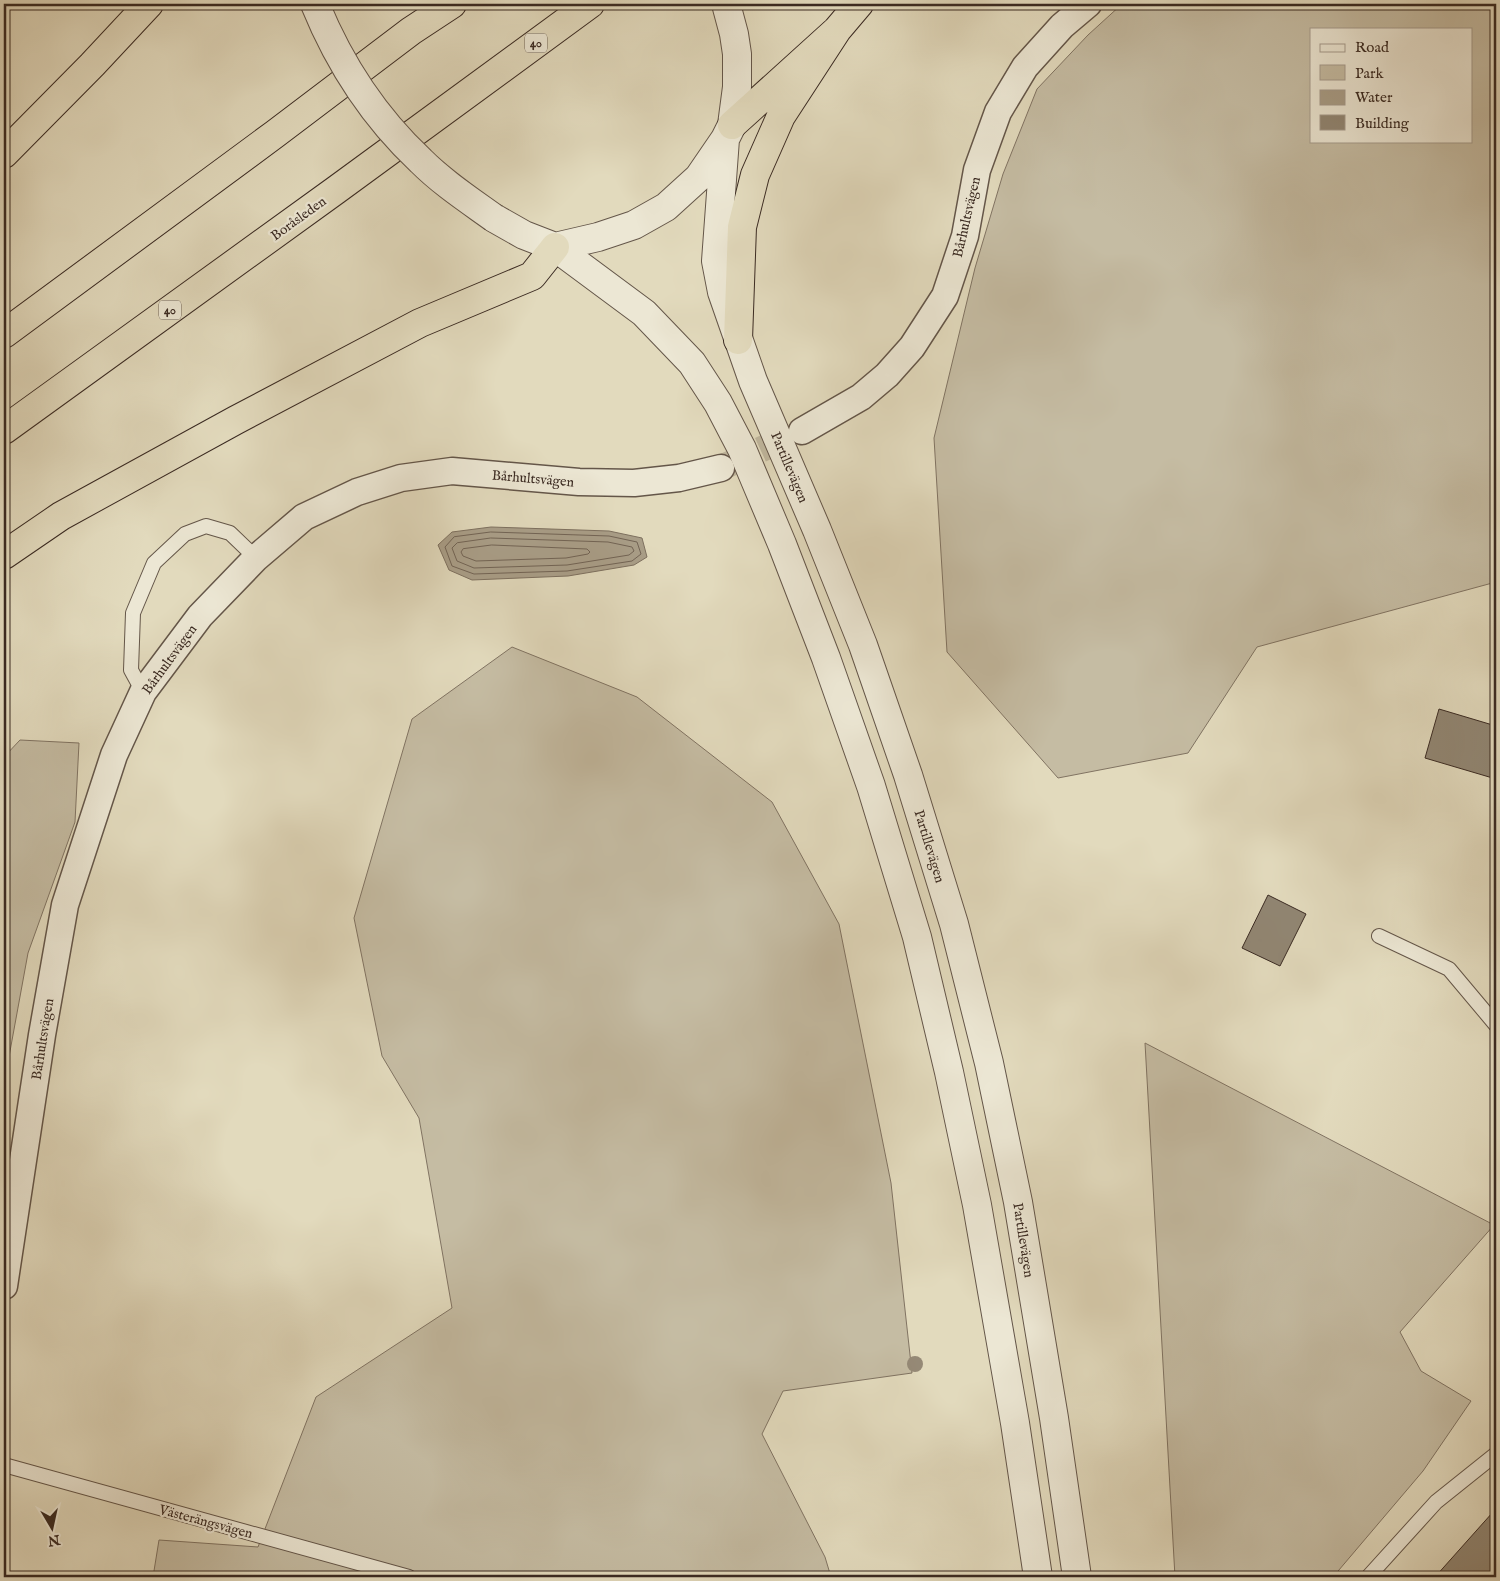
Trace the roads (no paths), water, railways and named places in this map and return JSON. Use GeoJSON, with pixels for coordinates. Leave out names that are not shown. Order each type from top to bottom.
{"type":"FeatureCollection","features":[{"type":"Feature","properties":{"kind":"highway"},"geometry":{"type":"LineString","coordinates":[[4,154],[150,4]]}},
{"type":"Feature","properties":{"kind":"highway"},"geometry":{"type":"LineString","coordinates":[[4,334],[411,32],[452,4]]}},
{"type":"Feature","properties":{"kind":"highway","name":"Boråsleden"},"geometry":{"type":"LineString","coordinates":[[4,430],[590,4]]}},
{"type":"Feature","properties":{"kind":"highway"},"geometry":{"type":"LineString","coordinates":[[728,132],[837,30],[859,4]]}},
{"type":"Feature","properties":{"kind":"highway"},"geometry":{"type":"LineString","coordinates":[[738,340],[742,227],[754,175],[782,116],[837,30]]}},
{"type":"Feature","properties":{"kind":"highway"},"geometry":{"type":"LineString","coordinates":[[4,555],[62,516],[262,406],[420,323],[532,276],[555,247]]}},
{"type":"Feature","properties":{"kind":"street"},"geometry":{"type":"LineString","coordinates":[[315,4],[325,29],[345,65],[367,100],[398,138],[422,162],[455,190],[494,218],[524,235],[555,247],[644,313],[692,363],[718,403],[742,449],[782,544],[826,658],[871,786],[917,937],[949,1072],[977,1205],[1015,1423],[1038,1577]]}},
{"type":"Feature","properties":{"kind":"street","name":"Partillevägen"},"geometry":{"type":"LineString","coordinates":[[726,4],[737,54],[736,87],[728,132],[716,261],[722,292],[753,381],[817,530],[863,645],[908,775],[954,924],[989,1063],[1018,1202],[1054,1418],[1077,1577]]}},
{"type":"Feature","properties":{"kind":"street","name":"Bårhultsvägen"},"geometry":{"type":"LineString","coordinates":[[802,431],[861,397],[887,375],[912,347],[945,296],[965,236],[977,170],[998,112],[1025,67],[1062,26],[1088,4]]}},
{"type":"Feature","properties":{"kind":"street"},"geometry":{"type":"LineString","coordinates":[[555,247],[598,238],[634,226],[666,207],[698,177],[728,132]]}},
{"type":"Feature","properties":{"kind":"street","name":"Bårhultsvägen"},"geometry":{"type":"LineString","coordinates":[[4,1286],[42,1035],[65,905],[114,755],[143,692],[200,616],[256,558],[304,517],[357,492],[401,478],[452,471],[579,482],[634,483],[679,478],[721,468]]}},
{"type":"Feature","properties":{"kind":"lane"},"geometry":{"type":"LineString","coordinates":[[143,692],[131,670],[133,614],[154,563],[185,534],[206,526],[230,533],[256,558]]}},
{"type":"Feature","properties":{"kind":"lane"},"geometry":{"type":"LineString","coordinates":[[1379,936],[1449,969],[1496,1025]]}},
{"type":"Feature","properties":{"kind":"lane"},"geometry":{"type":"LineString","coordinates":[[1368,1577],[1436,1502],[1496,1454]]}},
{"type":"Feature","properties":{"kind":"lane","name":"Västerängsvägen"},"geometry":{"type":"LineString","coordinates":[[4,1465],[409,1577]]}},
{"type":"Feature","properties":{"kind":"water"},"geometry":{"type":"Polygon","coordinates":[[[491,527],[609,531],[642,538],[647,557],[634,565],[568,576],[472,580],[449,570],[438,545],[452,532],[491,527]]]}},
{"type":"Feature","properties":{"kind":"tunnel"},"geometry":{"type":"LineString","coordinates":[[725,466],[799,432]]}}]}
